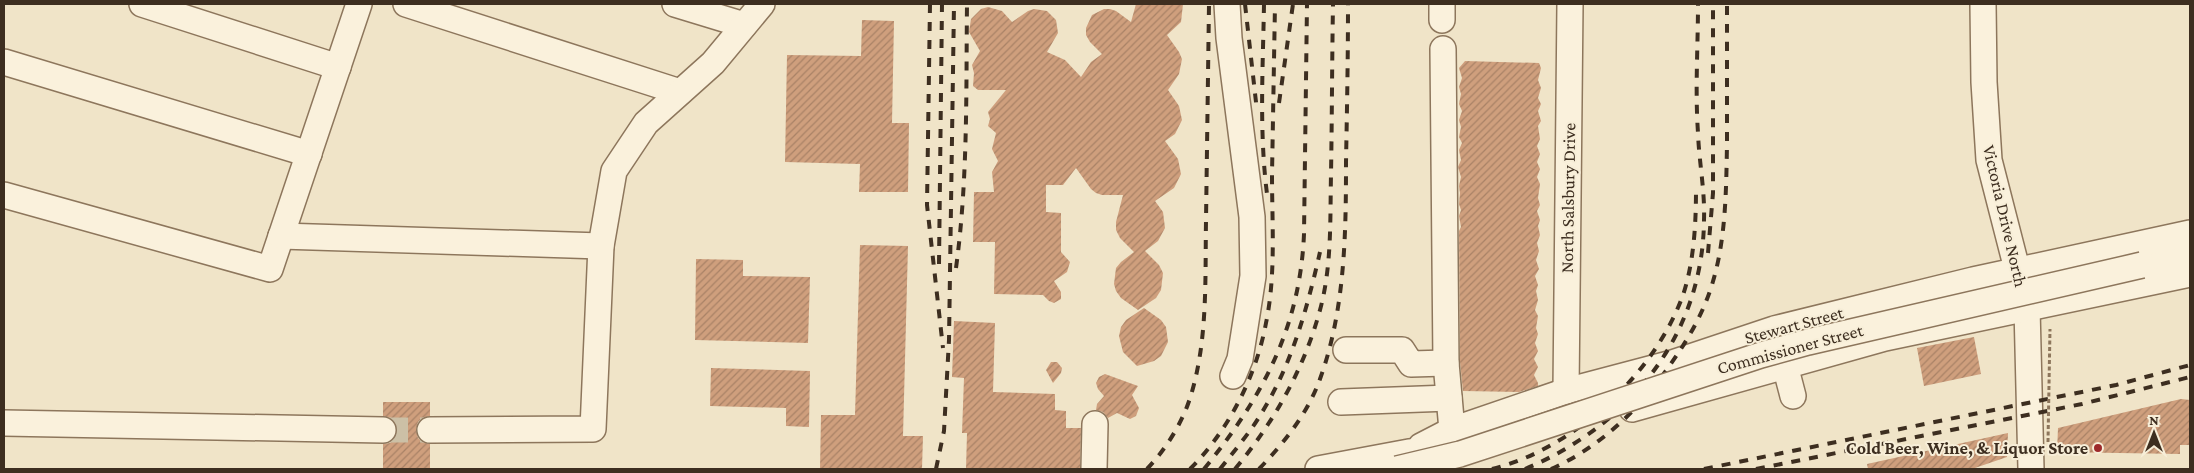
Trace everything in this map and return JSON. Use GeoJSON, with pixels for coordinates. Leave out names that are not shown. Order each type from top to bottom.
{"type":"FeatureCollection","features":[{"type":"Feature","properties":{"kind":"street"},"geometry":{"type":"LineString","coordinates":[[142,4],[338,66]]}},
{"type":"Feature","properties":{"kind":"street"},"geometry":{"type":"LineString","coordinates":[[4,195],[270,269],[360,4]]}},
{"type":"Feature","properties":{"kind":"street"},"geometry":{"type":"LineString","coordinates":[[406,4],[680,92]]}},
{"type":"Feature","properties":{"kind":"street"},"geometry":{"type":"LineString","coordinates":[[675,4],[744,26]]}},
{"type":"Feature","properties":{"kind":"street"},"geometry":{"type":"LineString","coordinates":[[430,430],[593,429],[601,246],[614,171],[646,123],[712,63],[762,4]]}},
{"type":"Feature","properties":{"kind":"street"},"geometry":{"type":"LineString","coordinates":[[1227,4],[1228,38],[1252,217],[1253,276],[1240,359],[1233,376]]}},
{"type":"Feature","properties":{"kind":"street","name":"North Salsbury Drive"},"geometry":{"type":"LineString","coordinates":[[1566,392],[1570,4]]}},
{"type":"Feature","properties":{"kind":"street","name":"Victoria Drive North"},"geometry":{"type":"LineString","coordinates":[[1983,4],[1984,82],[1989,160],[2027,308],[2031,469]]}},
{"type":"Feature","properties":{"kind":"street"},"geometry":{"type":"LineString","coordinates":[[1443,49],[1446,363],[1452,430]]}},
{"type":"Feature","properties":{"kind":"street"},"geometry":{"type":"LineString","coordinates":[[4,62],[309,154]]}},
{"type":"Feature","properties":{"kind":"street","name":"Stewart Street"},"geometry":{"type":"LineString","coordinates":[[1403,461],[1452,430],[1566,392],[1672,363],[1774,329],[1891,299],[2190,234]]}},
{"type":"Feature","properties":{"kind":"street"},"geometry":{"type":"LineString","coordinates":[[281,236],[601,246]]}},
{"type":"Feature","properties":{"kind":"street","name":"Commissioner Street"},"geometry":{"type":"LineString","coordinates":[[1403,461],[1460,454],[1752,358],[1808,342],[2190,254]]}},
{"type":"Feature","properties":{"kind":"street","name":"Stewart Street"},"geometry":{"type":"LineString","coordinates":[[1318,469],[1403,461],[1560,422],[1617,413],[1885,338],[2190,274]]}},
{"type":"Feature","properties":{"kind":"street"},"geometry":{"type":"LineString","coordinates":[[1774,329],[1793,396]]}},
{"type":"Feature","properties":{"kind":"street"},"geometry":{"type":"LineString","coordinates":[[1346,350],[1402,350],[1411,364],[1446,363]]}},
{"type":"Feature","properties":{"kind":"street"},"geometry":{"type":"LineString","coordinates":[[1341,402],[1449,398]]}},
{"type":"Feature","properties":{"kind":"street"},"geometry":{"type":"LineString","coordinates":[[4,423],[383,430]]}},
{"type":"Feature","properties":{"kind":"street"},"geometry":{"type":"LineString","coordinates":[[1094,469],[1095,424]]}},
{"type":"Feature","properties":{"kind":"path"},"geometry":{"type":"LineString","coordinates":[[2048,442],[2050,329]]}},
{"type":"Feature","properties":{"kind":"building"},"geometry":{"type":"Polygon","coordinates":[[[1136,4],[1183,4],[1181,22],[1167,35],[1182,59],[1179,74],[1168,90],[1179,106],[1182,120],[1175,134],[1165,141],[1178,159],[1181,174],[1174,188],[1155,201],[1163,212],[1165,228],[1158,241],[1145,251],[1159,265],[1163,273],[1161,290],[1156,298],[1138,310],[1121,298],[1116,291],[1114,284],[1116,268],[1134,252],[1120,238],[1116,230],[1116,222],[1123,195],[1102,195],[1096,193],[1076,168],[1063,185],[1046,185],[1046,212],[1061,213],[1061,252],[1070,262],[1067,272],[1054,281],[1061,292],[1061,299],[1054,303],[1043,295],[994,294],[995,242],[973,242],[974,192],[994,192],[992,172],[998,161],[992,149],[996,133],[988,126],[990,119],[988,112],[1006,90],[978,90],[973,86],[974,73],[972,65],[980,51],[969,32],[971,19],[981,9],[988,7],[1002,11],[1012,22],[1034,9],[1047,11],[1056,20],[1058,33],[1047,52],[1065,60],[1081,77],[1091,62],[1102,54],[1086,35],[1086,28],[1092,15],[1104,9],[1110,9],[1131,22],[1136,4]]]}},
{"type":"Feature","properties":{"kind":"building"},"geometry":{"type":"Polygon","coordinates":[[[862,20],[894,21],[892,123],[909,123],[908,192],[859,192],[860,164],[785,162],[787,55],[861,56],[862,20]]]}},
{"type":"Feature","properties":{"kind":"building"},"geometry":{"type":"Polygon","coordinates":[[[1465,61],[1539,63],[1541,68],[1538,80],[1541,88],[1538,98],[1541,104],[1538,111],[1541,121],[1538,126],[1540,139],[1537,146],[1540,154],[1537,162],[1540,169],[1537,177],[1540,184],[1538,198],[1540,205],[1537,211],[1540,220],[1538,226],[1540,235],[1537,243],[1539,251],[1536,260],[1539,269],[1535,276],[1538,285],[1536,291],[1538,300],[1535,310],[1538,316],[1536,328],[1538,334],[1535,343],[1538,351],[1534,359],[1538,367],[1534,375],[1538,386],[1519,392],[1463,391],[1460,362],[1459,231],[1461,227],[1459,216],[1461,210],[1459,186],[1461,177],[1458,167],[1461,160],[1459,150],[1462,143],[1459,137],[1461,127],[1459,120],[1462,111],[1459,104],[1461,94],[1459,87],[1462,78],[1459,68],[1465,61]]]}},
{"type":"Feature","properties":{"kind":"building"},"geometry":{"type":"Polygon","coordinates":[[[860,245],[908,246],[903,436],[923,436],[922,469],[820,469],[821,415],[855,415],[860,245]]]}},
{"type":"Feature","properties":{"kind":"building"},"geometry":{"type":"Polygon","coordinates":[[[696,259],[743,260],[743,276],[810,277],[808,343],[695,340],[696,259]]]}},
{"type":"Feature","properties":{"kind":"building"},"geometry":{"type":"Polygon","coordinates":[[[1144,308],[1161,320],[1166,327],[1168,342],[1161,356],[1154,361],[1137,366],[1123,352],[1119,336],[1121,327],[1126,320],[1144,308]]]}},
{"type":"Feature","properties":{"kind":"building"},"geometry":{"type":"Polygon","coordinates":[[[954,321],[995,323],[993,392],[1055,394],[1055,410],[1066,411],[1066,428],[1081,428],[1080,469],[966,469],[967,433],[962,433],[964,378],[952,377],[954,321]]]}},
{"type":"Feature","properties":{"kind":"building"},"geometry":{"type":"Polygon","coordinates":[[[1974,337],[1981,374],[1924,386],[1917,348],[1974,337]]]}},
{"type":"Feature","properties":{"kind":"building"},"geometry":{"type":"Polygon","coordinates":[[[1051,362],[1057,362],[1062,368],[1061,373],[1053,383],[1046,370],[1051,362]]]}},
{"type":"Feature","properties":{"kind":"building"},"geometry":{"type":"Polygon","coordinates":[[[711,368],[810,371],[809,427],[786,426],[786,408],[710,406],[711,368]]]}},
{"type":"Feature","properties":{"kind":"building"},"geometry":{"type":"Polygon","coordinates":[[[1105,374],[1138,386],[1132,395],[1139,408],[1136,416],[1130,419],[1117,413],[1108,418],[1103,412],[1096,410],[1097,404],[1104,396],[1096,383],[1099,377],[1105,374]]]}},
{"type":"Feature","properties":{"kind":"building"},"geometry":{"type":"Polygon","coordinates":[[[2181,399],[2190,400],[2190,445],[2180,445],[2180,454],[2057,452],[2058,428],[2181,399]]]}},
{"type":"Feature","properties":{"kind":"building"},"geometry":{"type":"Polygon","coordinates":[[[383,402],[430,402],[430,416],[422,418],[418,422],[416,430],[418,438],[422,442],[430,444],[430,469],[383,469],[383,444],[390,443],[395,438],[397,430],[396,424],[391,418],[383,416],[383,402]]]}},
{"type":"Feature","properties":{"kind":"building"},"geometry":{"type":"Polygon","coordinates":[[[2008,433],[2007,457],[1972,469],[1868,469],[1867,464],[2008,433]]]}},
{"type":"Feature","properties":{"kind":"tunnel"},"geometry":{"type":"LineString","coordinates":[[383,430],[430,430]]}},
{"type":"Feature","properties":{"kind":"railway"},"geometry":{"type":"LineString","coordinates":[[930,4],[927,205],[943,348]]}},
{"type":"Feature","properties":{"kind":"railway"},"geometry":{"type":"LineString","coordinates":[[939,264],[942,4]]}},
{"type":"Feature","properties":{"kind":"railway"},"geometry":{"type":"LineString","coordinates":[[936,469],[944,431],[949,340],[954,4]]}},
{"type":"Feature","properties":{"kind":"railway"},"geometry":{"type":"LineString","coordinates":[[956,268],[963,202],[967,4]]}},
{"type":"Feature","properties":{"kind":"railway"},"geometry":{"type":"LineString","coordinates":[[1147,469],[1161,453],[1179,425],[1191,395],[1203,330],[1209,4]]}},
{"type":"Feature","properties":{"kind":"railway"},"geometry":{"type":"LineString","coordinates":[[1245,4],[1257,111]]}},
{"type":"Feature","properties":{"kind":"railway"},"geometry":{"type":"LineString","coordinates":[[1264,4],[1262,123],[1267,194]]}},
{"type":"Feature","properties":{"kind":"railway"},"geometry":{"type":"LineString","coordinates":[[1190,469],[1216,438],[1248,383],[1266,323],[1272,268],[1275,4]]}},
{"type":"Feature","properties":{"kind":"railway"},"geometry":{"type":"LineString","coordinates":[[1279,103],[1293,4]]}},
{"type":"Feature","properties":{"kind":"railway"},"geometry":{"type":"LineString","coordinates":[[1204,469],[1244,416],[1260,388],[1286,331],[1295,300],[1301,268],[1304,234],[1307,4]]}},
{"type":"Feature","properties":{"kind":"railway"},"geometry":{"type":"LineString","coordinates":[[1235,469],[1275,414],[1286,394],[1313,332],[1324,293],[1327,277],[1330,225],[1333,4]]}},
{"type":"Feature","properties":{"kind":"railway"},"geometry":{"type":"LineString","coordinates":[[1259,469],[1286,438],[1309,404],[1320,379],[1335,326],[1344,245],[1348,4]]}},
{"type":"Feature","properties":{"kind":"railway"},"geometry":{"type":"LineString","coordinates":[[1525,469],[1563,450],[1597,428],[1628,401],[1654,371],[1675,338],[1690,301],[1700,262],[1704,220],[1697,117],[1698,4]]}},
{"type":"Feature","properties":{"kind":"railway"},"geometry":{"type":"LineString","coordinates":[[1708,253],[1713,193],[1713,4]]}},
{"type":"Feature","properties":{"kind":"railway"},"geometry":{"type":"LineString","coordinates":[[1551,469],[1581,453],[1609,433],[1634,410],[1677,355],[1705,304],[1717,265],[1724,225],[1727,144],[1727,4]]}},
{"type":"Feature","properties":{"kind":"railway"},"geometry":{"type":"LineString","coordinates":[[1492,469],[1523,459],[1553,444],[1582,425],[1609,403],[1633,378],[1654,351],[1671,322],[1684,292],[1694,241],[1696,190]]}},
{"type":"Feature","properties":{"kind":"railway"},"geometry":{"type":"LineString","coordinates":[[1220,469],[1256,421],[1281,376],[1304,315],[1320,252]]}},
{"type":"Feature","properties":{"kind":"railway"},"geometry":{"type":"LineString","coordinates":[[1704,469],[2116,385],[2190,365]]}},
{"type":"Feature","properties":{"kind":"railway"},"geometry":{"type":"LineString","coordinates":[[1756,469],[2082,404],[2190,377]]}},
{"type":"Feature","properties":{"kind":"place","name":"Cold Beer, Wine, & Liquor Store"},"geometry":{"type":"Point","coordinates":[2098,448]}}]}
